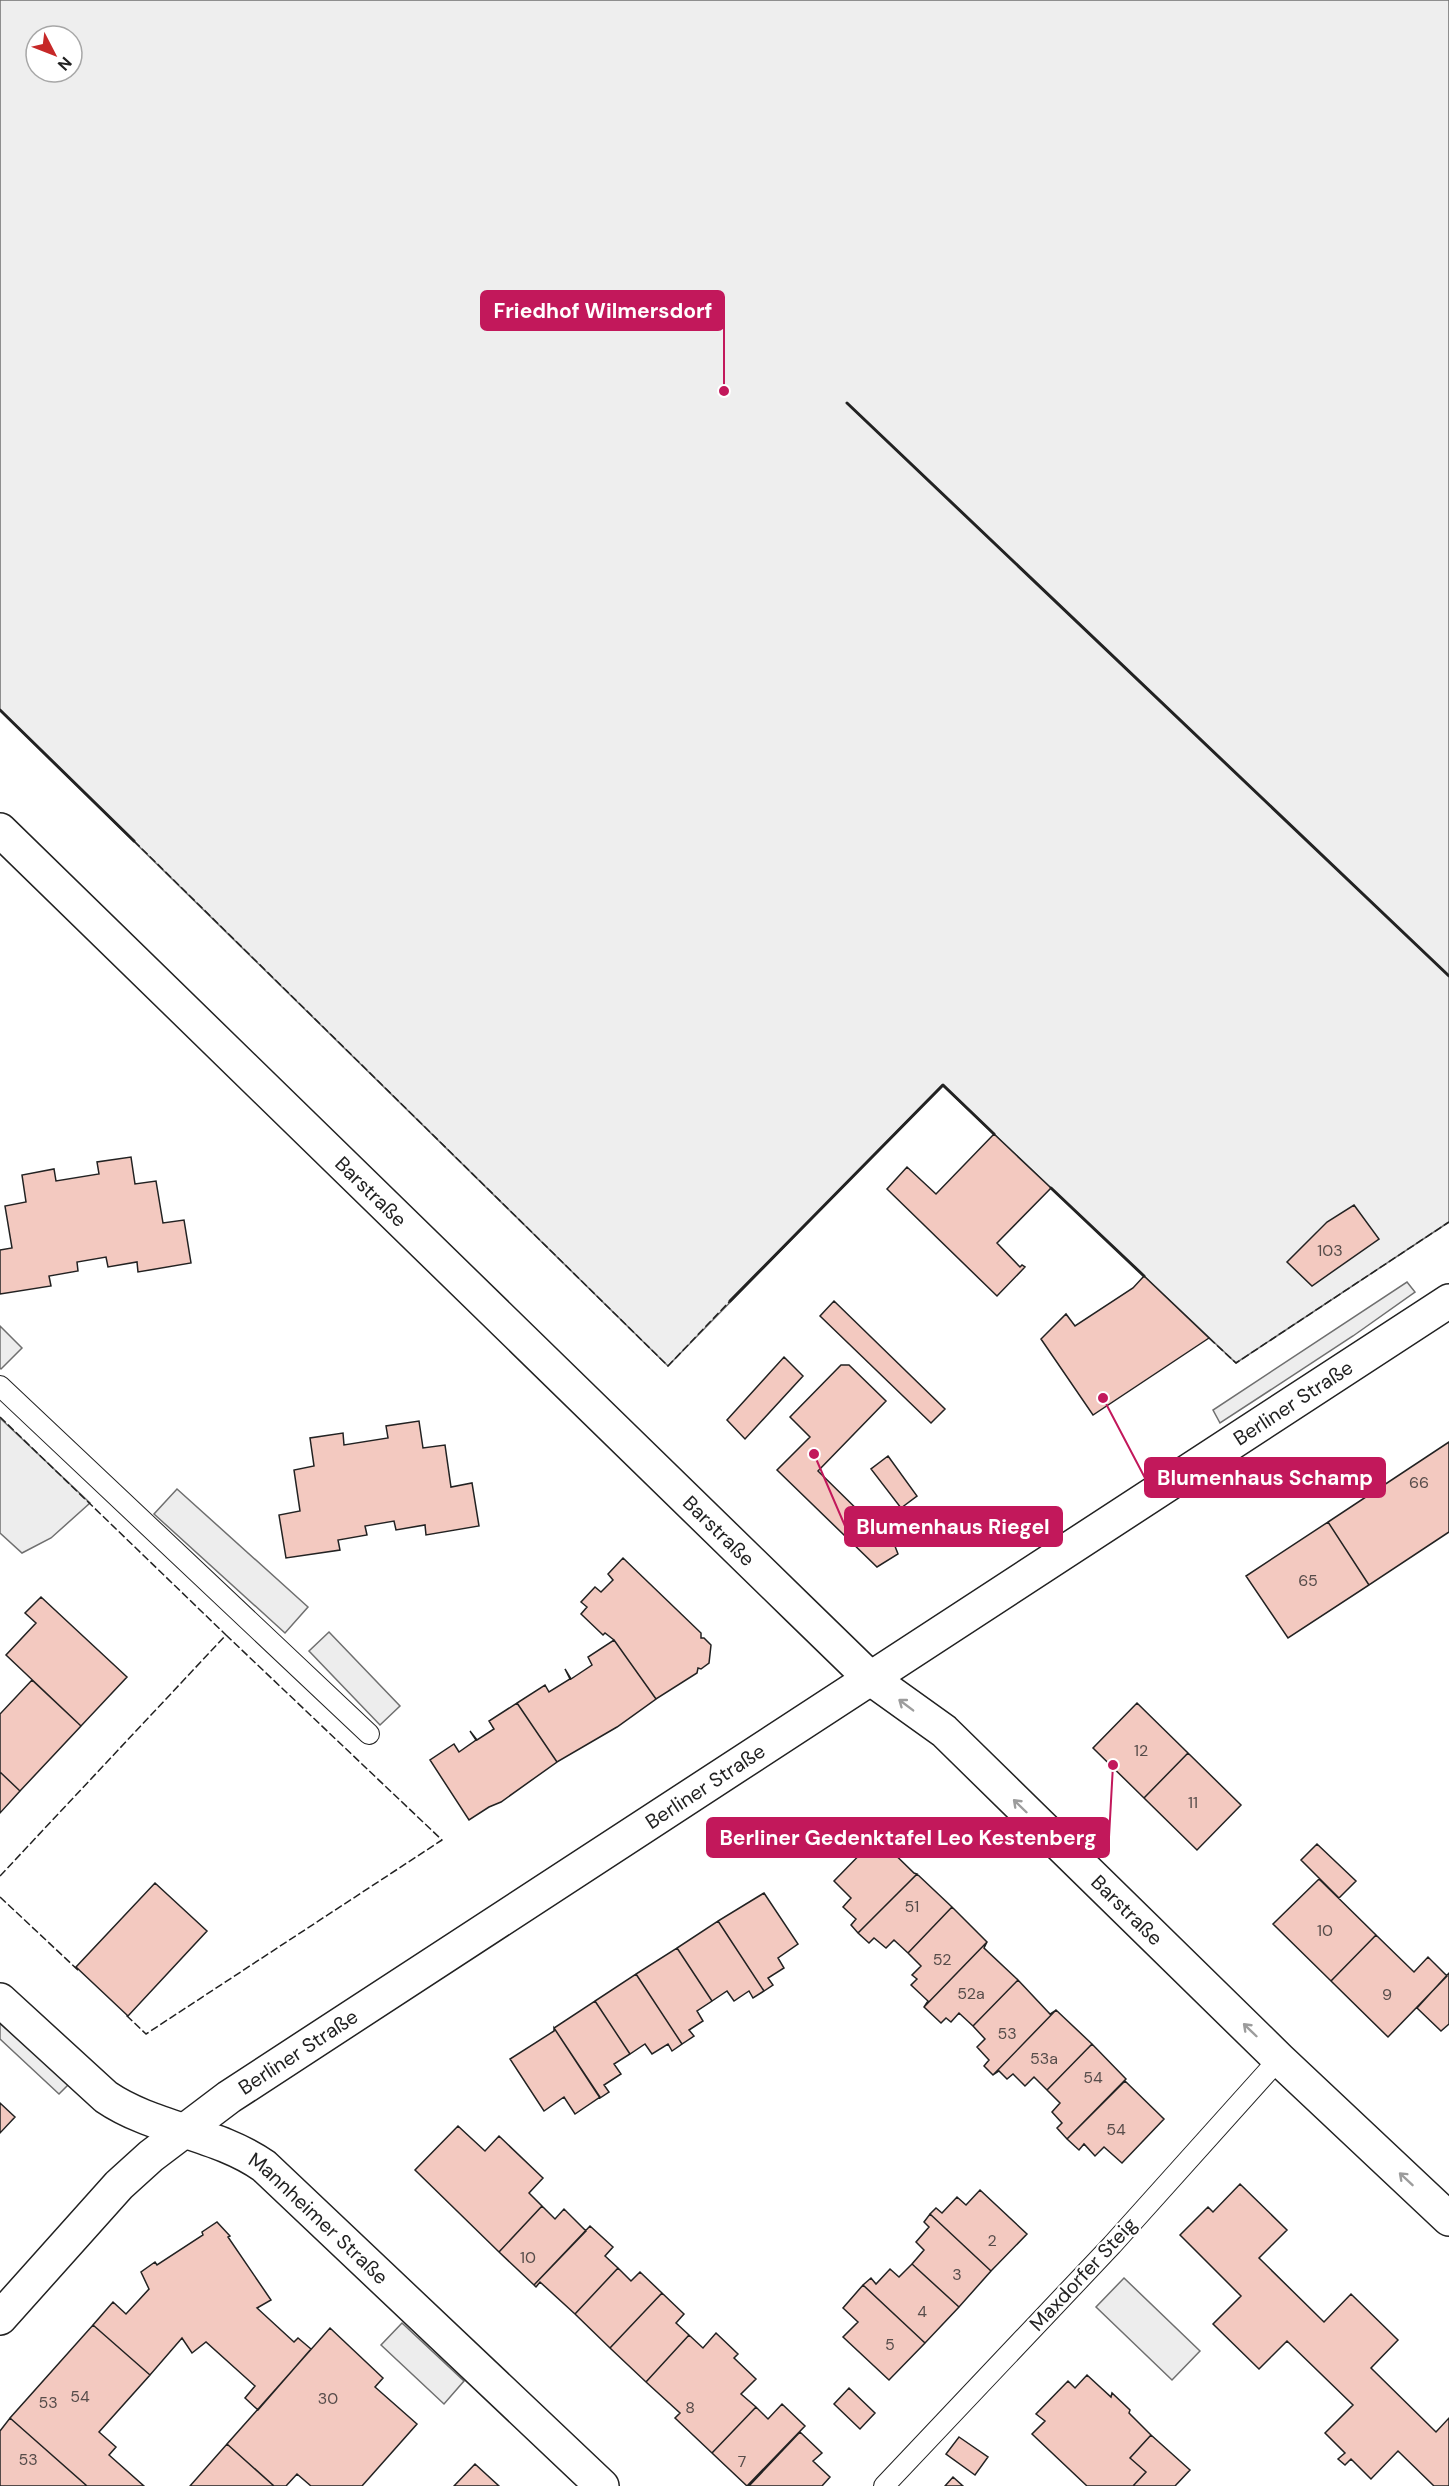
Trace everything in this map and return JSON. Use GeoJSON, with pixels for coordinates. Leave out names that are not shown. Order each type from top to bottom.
{"type":"FeatureCollection","features":[{"type":"Feature","properties":{"kind":"street","name":"Barstraße"},"geometry":{"type":"LineString","coordinates":[[0,830],[870,1678],[944,1731],[1279,2059],[1449,2219]]}},
{"type":"Feature","properties":{"kind":"street","name":"Berliner Straße"},"geometry":{"type":"LineString","coordinates":[[0,2318],[113,2191],[151,2156],[237,2092],[1449,1301]]}},
{"type":"Feature","properties":{"kind":"street","name":"Mannheimer Straße"},"geometry":{"type":"LineString","coordinates":[[0,2000],[106,2097],[123,2109],[251,2157],[264,2166],[602,2486]]}},
{"type":"Feature","properties":{"kind":"lane"},"geometry":{"type":"LineString","coordinates":[[0,1386],[369,1734]]}},
{"type":"Feature","properties":{"kind":"lane","name":"Maxdorfer Steig"},"geometry":{"type":"LineString","coordinates":[[884,2486],[1112,2245],[1279,2059]]}},
{"type":"Feature","properties":{"kind":"shaded area"},"geometry":{"type":"Polygon","coordinates":[[[0,0],[1449,0],[1449,1222],[1236,1363],[942,1085],[668,1366],[0,710],[0,0]]]}},
{"type":"Feature","properties":{"kind":"shaded area"},"geometry":{"type":"Polygon","coordinates":[[[1407,1282],[1415,1292],[1353,1336],[1220,1423],[1213,1410],[1407,1282]]]}},
{"type":"Feature","properties":{"kind":"shaded area"},"geometry":{"type":"Polygon","coordinates":[[[0,1326],[22,1348],[1,1369],[0,1368],[0,1326]]]}},
{"type":"Feature","properties":{"kind":"shaded area"},"geometry":{"type":"Polygon","coordinates":[[[0,1418],[90,1503],[51,1538],[22,1553],[0,1533],[0,1418]]]}},
{"type":"Feature","properties":{"kind":"shaded area"},"geometry":{"type":"Polygon","coordinates":[[[177,1489],[308,1607],[285,1633],[154,1514],[177,1489]]]}},
{"type":"Feature","properties":{"kind":"shaded area"},"geometry":{"type":"Polygon","coordinates":[[[329,1632],[400,1706],[380,1725],[309,1651],[329,1632]]]}},
{"type":"Feature","properties":{"kind":"shaded area"},"geometry":{"type":"Polygon","coordinates":[[[0,2020],[69,2084],[59,2094],[0,2039],[0,2020]]]}},
{"type":"Feature","properties":{"kind":"shaded area"},"geometry":{"type":"Polygon","coordinates":[[[1124,2278],[1200,2351],[1172,2380],[1096,2307],[1124,2278]]]}},
{"type":"Feature","properties":{"kind":"shaded area"},"geometry":{"type":"Polygon","coordinates":[[[402,2323],[464,2381],[444,2404],[381,2345],[402,2323]]]}},
{"type":"Feature","properties":{"kind":"building"},"geometry":{"type":"Polygon","coordinates":[[[994,1134],[1051,1188],[997,1243],[1020,1267],[1022,1265],[1025,1267],[997,1296],[887,1189],[907,1167],[936,1194],[994,1134]]]}},
{"type":"Feature","properties":{"kind":"building"},"geometry":{"type":"Polygon","coordinates":[[[131,1157],[135,1184],[156,1181],[163,1223],[184,1220],[191,1263],[138,1272],[137,1262],[108,1267],[106,1257],[77,1262],[78,1271],[49,1276],[51,1286],[0,1294],[0,1250],[12,1248],[5,1206],[26,1202],[22,1175],[54,1169],[56,1181],[99,1174],[97,1162],[131,1157]]]}},
{"type":"Feature","properties":{"kind":"building"},"geometry":{"type":"Polygon","coordinates":[[[1354,1205],[1379,1239],[1312,1286],[1287,1262],[1327,1222],[1354,1205]]]}},
{"type":"Feature","properties":{"kind":"building"},"geometry":{"type":"Polygon","coordinates":[[[1144,1276],[1209,1338],[1093,1415],[1041,1339],[1066,1314],[1075,1326],[1133,1288],[1144,1276]]]}},
{"type":"Feature","properties":{"kind":"building"},"geometry":{"type":"Polygon","coordinates":[[[834,1301],[945,1409],[931,1423],[820,1316],[834,1301]]]}},
{"type":"Feature","properties":{"kind":"building"},"geometry":{"type":"Polygon","coordinates":[[[784,1357],[803,1376],[745,1439],[727,1420],[784,1357]]]}},
{"type":"Feature","properties":{"kind":"building"},"geometry":{"type":"Polygon","coordinates":[[[841,1365],[849,1365],[886,1401],[818,1471],[875,1527],[892,1516],[904,1534],[893,1541],[898,1554],[877,1567],[777,1470],[810,1437],[790,1417],[841,1365]]]}},
{"type":"Feature","properties":{"kind":"building"},"geometry":{"type":"Polygon","coordinates":[[[419,1421],[423,1448],[445,1445],[451,1487],[472,1483],[479,1526],[426,1535],[425,1525],[396,1530],[394,1521],[365,1526],[367,1535],[338,1540],[340,1550],[286,1558],[279,1515],[300,1511],[294,1470],[314,1466],[310,1438],[343,1433],[344,1445],[388,1438],[386,1426],[419,1421]]]}},
{"type":"Feature","properties":{"kind":"building"},"geometry":{"type":"Polygon","coordinates":[[[1449,1442],[1449,1532],[1369,1585],[1328,1522],[1449,1442]]]}},
{"type":"Feature","properties":{"kind":"building"},"geometry":{"type":"Polygon","coordinates":[[[888,1456],[917,1496],[901,1508],[871,1469],[888,1456]]]}},
{"type":"Feature","properties":{"kind":"building"},"geometry":{"type":"Polygon","coordinates":[[[1328,1522],[1369,1585],[1288,1638],[1246,1576],[1328,1522]]]}},
{"type":"Feature","properties":{"kind":"building"},"geometry":{"type":"Polygon","coordinates":[[[623,1558],[701,1633],[701,1638],[711,1645],[709,1663],[701,1669],[698,1668],[697,1673],[656,1699],[614,1640],[605,1633],[603,1635],[581,1614],[587,1607],[581,1602],[595,1587],[601,1592],[613,1580],[608,1574],[623,1558]]]}},
{"type":"Feature","properties":{"kind":"building"},"geometry":{"type":"Polygon","coordinates":[[[41,1597],[127,1677],[81,1726],[6,1655],[36,1623],[25,1613],[41,1597]]]}},
{"type":"Feature","properties":{"kind":"building"},"geometry":{"type":"Polygon","coordinates":[[[614,1640],[656,1699],[617,1727],[557,1762],[517,1703],[545,1685],[549,1692],[570,1679],[565,1669],[571,1679],[592,1665],[588,1657],[614,1640]]]}},
{"type":"Feature","properties":{"kind":"building"},"geometry":{"type":"Polygon","coordinates":[[[32,1680],[81,1726],[20,1791],[0,1772],[0,1714],[32,1680]]]}},
{"type":"Feature","properties":{"kind":"building"},"geometry":{"type":"Polygon","coordinates":[[[517,1703],[557,1762],[501,1802],[469,1820],[430,1760],[454,1744],[459,1752],[476,1740],[470,1731],[477,1740],[494,1729],[489,1721],[517,1703]]]}},
{"type":"Feature","properties":{"kind":"building"},"geometry":{"type":"Polygon","coordinates":[[[1137,1703],[1188,1753],[1144,1798],[1093,1748],[1137,1703]]]}},
{"type":"Feature","properties":{"kind":"building"},"geometry":{"type":"Polygon","coordinates":[[[1188,1753],[1241,1805],[1197,1850],[1144,1798],[1188,1753]]]}},
{"type":"Feature","properties":{"kind":"building"},"geometry":{"type":"Polygon","coordinates":[[[0,1772],[20,1791],[0,1813],[0,1772]]]}},
{"type":"Feature","properties":{"kind":"building"},"geometry":{"type":"Polygon","coordinates":[[[877,1837],[917,1874],[858,1933],[851,1925],[856,1919],[843,1907],[851,1898],[834,1881],[877,1837]]]}},
{"type":"Feature","properties":{"kind":"building"},"geometry":{"type":"Polygon","coordinates":[[[1317,1844],[1356,1881],[1339,1898],[1301,1860],[1317,1844]]]}},
{"type":"Feature","properties":{"kind":"building"},"geometry":{"type":"Polygon","coordinates":[[[917,1874],[952,1907],[908,1953],[894,1940],[886,1948],[874,1938],[869,1943],[858,1933],[917,1874]]]}},
{"type":"Feature","properties":{"kind":"building"},"geometry":{"type":"Polygon","coordinates":[[[1319,1879],[1376,1935],[1331,1981],[1273,1924],[1319,1879]]]}},
{"type":"Feature","properties":{"kind":"building"},"geometry":{"type":"Polygon","coordinates":[[[155,1883],[207,1931],[128,2016],[76,1967],[155,1883]]]}},
{"type":"Feature","properties":{"kind":"building"},"geometry":{"type":"Polygon","coordinates":[[[764,1893],[798,1944],[778,1958],[784,1968],[768,1978],[773,1985],[764,1991],[718,1921],[764,1893]]]}},
{"type":"Feature","properties":{"kind":"building"},"geometry":{"type":"Polygon","coordinates":[[[952,1907],[987,1942],[924,2007],[928,2001],[911,1985],[917,1979],[912,1975],[921,1966],[908,1953],[952,1907]]]}},
{"type":"Feature","properties":{"kind":"building"},"geometry":{"type":"Polygon","coordinates":[[[718,1921],[764,1991],[753,1998],[749,1991],[734,2001],[727,1991],[712,2001],[677,1948],[718,1921]]]}},
{"type":"Feature","properties":{"kind":"building"},"geometry":{"type":"Polygon","coordinates":[[[1376,1935],[1414,1972],[1428,1957],[1447,1976],[1388,2037],[1331,1981],[1376,1935]]]}},
{"type":"Feature","properties":{"kind":"building"},"geometry":{"type":"Polygon","coordinates":[[[987,1942],[984,1948],[1018,1980],[973,2026],[959,2013],[951,2022],[946,2018],[941,2023],[924,2007],[987,1942]]]}},
{"type":"Feature","properties":{"kind":"building"},"geometry":{"type":"Polygon","coordinates":[[[677,1948],[712,2001],[697,2011],[703,2021],[689,2030],[694,2036],[682,2044],[636,1974],[677,1948]]]}},
{"type":"Feature","properties":{"kind":"building"},"geometry":{"type":"Polygon","coordinates":[[[1449,1973],[1449,2024],[1441,2031],[1417,2008],[1449,1973]]]}},
{"type":"Feature","properties":{"kind":"building"},"geometry":{"type":"Polygon","coordinates":[[[636,1974],[682,2044],[672,2051],[668,2044],[652,2054],[645,2044],[630,2054],[595,2001],[636,1974]]]}},
{"type":"Feature","properties":{"kind":"building"},"geometry":{"type":"Polygon","coordinates":[[[1018,1980],[1050,2014],[1056,2010],[993,2075],[984,2066],[989,2060],[977,2047],[985,2039],[973,2026],[1018,1980]]]}},
{"type":"Feature","properties":{"kind":"building"},"geometry":{"type":"Polygon","coordinates":[[[595,2001],[630,2054],[614,2064],[621,2074],[604,2085],[609,2092],[600,2098],[554,2028],[595,2001]]]}},
{"type":"Feature","properties":{"kind":"building"},"geometry":{"type":"Polygon","coordinates":[[[1056,2010],[1092,2044],[1047,2090],[1034,2077],[1025,2086],[1013,2074],[1007,2079],[999,2071],[993,2075],[1056,2010]]]}},
{"type":"Feature","properties":{"kind":"building"},"geometry":{"type":"Polygon","coordinates":[[[554,2028],[600,2097],[575,2114],[564,2097],[544,2111],[510,2059],[554,2031],[554,2028]]]}},
{"type":"Feature","properties":{"kind":"building"},"geometry":{"type":"Polygon","coordinates":[[[1092,2044],[1126,2079],[1067,2139],[1057,2128],[1062,2123],[1052,2112],[1060,2103],[1047,2090],[1092,2044]]]}},
{"type":"Feature","properties":{"kind":"building"},"geometry":{"type":"Polygon","coordinates":[[[1125,2081],[1164,2119],[1122,2163],[1104,2147],[1095,2156],[1084,2144],[1079,2150],[1067,2139],[1125,2081]]]}},
{"type":"Feature","properties":{"kind":"building"},"geometry":{"type":"Polygon","coordinates":[[[0,2103],[15,2117],[0,2133],[0,2103]]]}},
{"type":"Feature","properties":{"kind":"building"},"geometry":{"type":"Polygon","coordinates":[[[458,2126],[485,2151],[499,2136],[543,2178],[529,2193],[542,2206],[499,2252],[415,2170],[458,2126]]]}},
{"type":"Feature","properties":{"kind":"building"},"geometry":{"type":"Polygon","coordinates":[[[1240,2184],[1287,2230],[1259,2258],[1324,2322],[1351,2294],[1398,2340],[1371,2368],[1436,2432],[1449,2418],[1449,2486],[1434,2486],[1398,2451],[1371,2479],[1351,2459],[1345,2465],[1338,2459],[1345,2453],[1325,2433],[1353,2405],[1287,2341],[1259,2369],[1213,2324],[1241,2296],[1180,2235],[1208,2207],[1213,2212],[1240,2184]]]}},
{"type":"Feature","properties":{"kind":"building"},"geometry":{"type":"Polygon","coordinates":[[[980,2190],[1027,2234],[991,2271],[930,2214],[936,2208],[942,2213],[957,2197],[966,2205],[980,2190]]]}},
{"type":"Feature","properties":{"kind":"building"},"geometry":{"type":"Polygon","coordinates":[[[542,2206],[555,2219],[564,2209],[586,2231],[534,2285],[499,2252],[542,2206]]]}},
{"type":"Feature","properties":{"kind":"building"},"geometry":{"type":"Polygon","coordinates":[[[930,2214],[991,2271],[959,2307],[912,2264],[924,2250],[916,2242],[929,2227],[924,2222],[930,2214]]]}},
{"type":"Feature","properties":{"kind":"building"},"geometry":{"type":"Polygon","coordinates":[[[217,2222],[230,2236],[228,2237],[271,2300],[257,2308],[294,2342],[298,2338],[311,2349],[258,2410],[245,2398],[255,2386],[206,2342],[192,2353],[182,2338],[150,2375],[93,2325],[113,2302],[126,2314],[149,2289],[141,2272],[155,2262],[157,2265],[203,2235],[202,2232],[217,2222]]]}},
{"type":"Feature","properties":{"kind":"building"},"geometry":{"type":"Polygon","coordinates":[[[590,2226],[613,2247],[605,2256],[618,2268],[575,2314],[540,2282],[536,2287],[534,2285],[590,2226]]]}},
{"type":"Feature","properties":{"kind":"building"},"geometry":{"type":"Polygon","coordinates":[[[912,2264],[959,2307],[925,2343],[863,2285],[871,2278],[876,2284],[890,2269],[899,2277],[912,2264]]]}},
{"type":"Feature","properties":{"kind":"building"},"geometry":{"type":"Polygon","coordinates":[[[618,2268],[631,2281],[640,2272],[662,2293],[610,2348],[575,2314],[618,2268]]]}},
{"type":"Feature","properties":{"kind":"building"},"geometry":{"type":"Polygon","coordinates":[[[863,2285],[925,2343],[889,2380],[843,2337],[858,2322],[843,2308],[863,2285]]]}},
{"type":"Feature","properties":{"kind":"building"},"geometry":{"type":"Polygon","coordinates":[[[662,2293],[684,2314],[676,2323],[689,2335],[646,2382],[610,2348],[662,2293]]]}},
{"type":"Feature","properties":{"kind":"building"},"geometry":{"type":"Polygon","coordinates":[[[93,2325],[150,2375],[99,2432],[116,2447],[109,2455],[144,2486],[87,2486],[10,2418],[93,2325]]]}},
{"type":"Feature","properties":{"kind":"building"},"geometry":{"type":"Polygon","coordinates":[[[330,2328],[383,2378],[375,2387],[417,2424],[362,2486],[311,2486],[297,2474],[286,2486],[274,2486],[227,2444],[330,2328]]]}},
{"type":"Feature","properties":{"kind":"building"},"geometry":{"type":"Polygon","coordinates":[[[716,2333],[738,2354],[734,2358],[756,2379],[741,2394],[756,2407],[712,2453],[675,2418],[680,2413],[646,2382],[689,2335],[703,2348],[716,2333]]]}},
{"type":"Feature","properties":{"kind":"building"},"geometry":{"type":"Polygon","coordinates":[[[1087,2375],[1111,2397],[1112,2393],[1151,2435],[1130,2458],[1146,2472],[1133,2486],[1087,2486],[1032,2434],[1045,2421],[1036,2414],[1068,2381],[1075,2388],[1087,2375]]]}},
{"type":"Feature","properties":{"kind":"building"},"geometry":{"type":"Polygon","coordinates":[[[849,2388],[875,2413],[860,2429],[834,2404],[849,2388]]]}},
{"type":"Feature","properties":{"kind":"building"},"geometry":{"type":"Polygon","coordinates":[[[782,2404],[805,2426],[747,2486],[712,2453],[756,2407],[768,2419],[782,2404]]]}},
{"type":"Feature","properties":{"kind":"building"},"geometry":{"type":"Polygon","coordinates":[[[10,2418],[87,2486],[0,2486],[0,2431],[10,2418]]]}},
{"type":"Feature","properties":{"kind":"building"},"geometry":{"type":"Polygon","coordinates":[[[800,2432],[822,2453],[813,2461],[830,2477],[822,2486],[749,2486],[800,2432]]]}},
{"type":"Feature","properties":{"kind":"building"},"geometry":{"type":"Polygon","coordinates":[[[1151,2435],[1190,2470],[1175,2486],[1133,2486],[1146,2472],[1130,2458],[1151,2435]]]}},
{"type":"Feature","properties":{"kind":"building"},"geometry":{"type":"Polygon","coordinates":[[[959,2437],[988,2457],[975,2475],[946,2454],[959,2437]]]}},
{"type":"Feature","properties":{"kind":"building"},"geometry":{"type":"Polygon","coordinates":[[[227,2444],[274,2486],[190,2486],[227,2444]]]}},
{"type":"Feature","properties":{"kind":"building"},"geometry":{"type":"Polygon","coordinates":[[[475,2464],[499,2486],[454,2486],[475,2464]]]}},
{"type":"Feature","properties":{"kind":"building"},"geometry":{"type":"Polygon","coordinates":[[[953,2477],[963,2486],[945,2486],[953,2477]]]}},
{"type":"Feature","properties":{"kind":"fence"},"geometry":{"type":"LineString","coordinates":[[134,841],[668,1366],[730,1301]]}},
{"type":"Feature","properties":{"kind":"fence"},"geometry":{"type":"LineString","coordinates":[[1209,1338],[1236,1363],[1449,1222]]}},
{"type":"Feature","properties":{"kind":"fence"},"geometry":{"type":"LineString","coordinates":[[0,1417],[226,1635]]}},
{"type":"Feature","properties":{"kind":"fence"},"geometry":{"type":"LineString","coordinates":[[0,1876],[226,1635],[442,1840],[146,2034],[125,2014]]}},
{"type":"Feature","properties":{"kind":"fence"},"geometry":{"type":"LineString","coordinates":[[0,1897],[79,1971]]}},
{"type":"Feature","properties":{"kind":"wall"},"geometry":{"type":"LineString","coordinates":[[847,403],[1449,976]]}},
{"type":"Feature","properties":{"kind":"wall"},"geometry":{"type":"LineString","coordinates":[[0,710],[134,841]]}},
{"type":"Feature","properties":{"kind":"wall"},"geometry":{"type":"LineString","coordinates":[[730,1301],[943,1085],[994,1134]]}},
{"type":"Feature","properties":{"kind":"wall"},"geometry":{"type":"LineString","coordinates":[[1051,1188],[1144,1276]]}},
{"type":"Feature","properties":{"kind":"place","name":"Friedhof Wilmersdorf"},"geometry":{"type":"Point","coordinates":[724,391]}},
{"type":"Feature","properties":{"kind":"place","name":"Blumenhaus Schamp"},"geometry":{"type":"Point","coordinates":[1103,1398]}},
{"type":"Feature","properties":{"kind":"place","name":"Blumenhaus Riegel"},"geometry":{"type":"Point","coordinates":[814,1454]}},
{"type":"Feature","properties":{"kind":"place","name":"Berliner Gedenktafel Leo Kestenberg"},"geometry":{"type":"Point","coordinates":[1113,1765]}}]}
